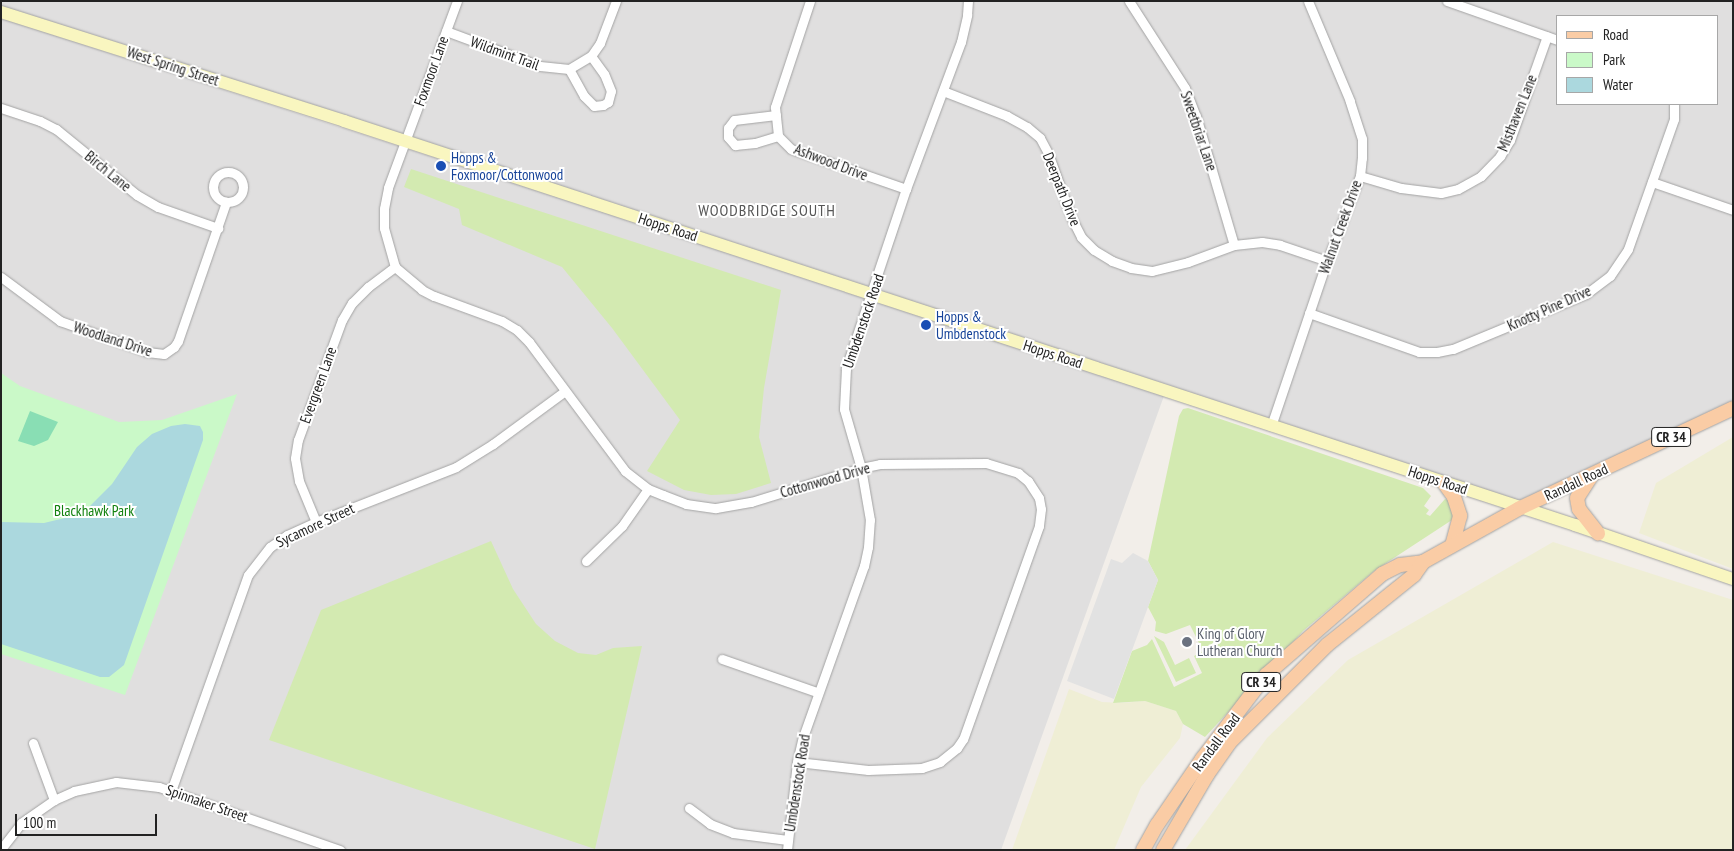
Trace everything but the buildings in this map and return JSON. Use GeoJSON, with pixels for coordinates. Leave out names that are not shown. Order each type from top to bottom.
{"type":"FeatureCollection","features":[{"type":"Feature","properties":{"kind":"main road","name":"West Spring Street"},"geometry":{"type":"LineString","coordinates":[[1,12],[344,121]]}},
{"type":"Feature","properties":{"kind":"main road","name":"Hopps Road"},"geometry":{"type":"LineString","coordinates":[[344,121],[1733,579]]}},
{"type":"Feature","properties":{"kind":"main road","name":"Randall Road"},"geometry":{"type":"LineString","coordinates":[[1143,850],[1157,825],[1202,759],[1266,676],[1382,574],[1400,565],[1423,562],[1520,508],[1733,408]]}},
{"type":"Feature","properties":{"kind":"main road"},"geometry":{"type":"LineString","coordinates":[[1592,474],[1577,498],[1579,509],[1598,533]]}},
{"type":"Feature","properties":{"kind":"main road"},"geometry":{"type":"LineString","coordinates":[[1444,483],[1454,497],[1460,516],[1452,545]]}},
{"type":"Feature","properties":{"kind":"main road","name":"Randall Road"},"geometry":{"type":"LineString","coordinates":[[1163,850],[1207,775],[1229,743],[1327,646],[1414,575],[1423,562]]}},
{"type":"Feature","properties":{"kind":"street","name":"Foxmoor Lane"},"geometry":{"type":"LineString","coordinates":[[406,141],[457,1]]}},
{"type":"Feature","properties":{"kind":"street"},"geometry":{"type":"LineString","coordinates":[[592,56],[604,74],[611,91],[608,102],[603,105],[594,106],[584,96],[569,68],[592,56],[600,44],[616,1]]}},
{"type":"Feature","properties":{"kind":"street","name":"Ashwood Drive"},"geometry":{"type":"LineString","coordinates":[[810,1],[775,107],[778,136],[791,149],[906,189]]}},
{"type":"Feature","properties":{"kind":"street","name":"Umbdenstock Road"},"geometry":{"type":"LineString","coordinates":[[787,850],[803,737],[817,692],[864,566],[868,547],[870,520],[861,468],[844,409],[843,386],[851,350],[872,294],[906,189],[961,42],[968,1]]}},
{"type":"Feature","properties":{"kind":"street","name":"Sweetbriar Lane"},"geometry":{"type":"LineString","coordinates":[[1128,1],[1185,88],[1196,116],[1234,244]]}},
{"type":"Feature","properties":{"kind":"street"},"geometry":{"type":"LineString","coordinates":[[1447,1],[1556,39]]}},
{"type":"Feature","properties":{"kind":"street","name":"Walnut Creek Drive"},"geometry":{"type":"LineString","coordinates":[[1271,426],[1327,261],[1360,176],[1362,139],[1350,101],[1310,2]]}},
{"type":"Feature","properties":{"kind":"street","name":"Wildmint Trail"},"geometry":{"type":"LineString","coordinates":[[446,31],[540,66],[569,68]]}},
{"type":"Feature","properties":{"kind":"street","name":"Misthaven Lane"},"geometry":{"type":"LineString","coordinates":[[1360,176],[1424,193],[1441,193],[1458,189],[1473,182],[1488,171],[1510,140],[1547,36]]}},
{"type":"Feature","properties":{"kind":"street","name":"Deerpath Drive"},"geometry":{"type":"LineString","coordinates":[[944,91],[1007,116],[1027,127],[1040,138],[1048,153],[1071,217],[1082,237],[1094,250],[1112,261],[1131,268],[1152,271],[1188,262],[1234,244],[1262,242],[1280,245],[1327,261]]}},
{"type":"Feature","properties":{"kind":"street","name":"Knotty Pine Drive"},"geometry":{"type":"LineString","coordinates":[[1309,313],[1419,352],[1453,349],[1586,294],[1610,276],[1628,249],[1674,120],[1674,105]]}},
{"type":"Feature","properties":{"kind":"street","name":"Birch Lane"},"geometry":{"type":"LineString","coordinates":[[1,108],[40,120],[56,129],[137,195],[158,207],[218,228]]}},
{"type":"Feature","properties":{"kind":"street"},"geometry":{"type":"LineString","coordinates":[[776,115],[734,120],[728,128],[728,137],[735,145],[755,143],[778,136]]}},
{"type":"Feature","properties":{"kind":"street"},"geometry":{"type":"LineString","coordinates":[[395,267],[386,238],[384,209],[388,188],[406,141]]}},
{"type":"Feature","properties":{"kind":"street"},"geometry":{"type":"LineString","coordinates":[[1652,182],[1733,210]]}},
{"type":"Feature","properties":{"kind":"street","name":"Woodland Drive"},"geometry":{"type":"LineString","coordinates":[[1,277],[60,321],[147,352],[164,354],[174,347],[178,341],[226,202]]}},
{"type":"Feature","properties":{"kind":"street","name":"Cottonwood Drive"},"geometry":{"type":"LineString","coordinates":[[395,267],[422,290],[502,321],[517,330],[529,342],[625,471],[648,489],[686,504],[728,507],[861,468],[902,462],[986,463],[1018,473],[1035,490],[1041,510],[1039,526],[964,739],[953,752],[940,762],[922,768],[868,770],[798,762]]}},
{"type":"Feature","properties":{"kind":"street","name":"Evergreen Lane"},"geometry":{"type":"LineString","coordinates":[[316,522],[299,480],[295,458],[298,440],[342,320],[352,303],[395,267]]}},
{"type":"Feature","properties":{"kind":"street","name":"Sycamore Street"},"geometry":{"type":"LineString","coordinates":[[170,790],[248,575],[270,546],[287,535],[316,522],[456,467],[494,444],[565,391]]}},
{"type":"Feature","properties":{"kind":"street"},"geometry":{"type":"LineString","coordinates":[[586,561],[622,526],[648,489]]}},
{"type":"Feature","properties":{"kind":"street"},"geometry":{"type":"LineString","coordinates":[[722,659],[817,692]]}},
{"type":"Feature","properties":{"kind":"street"},"geometry":{"type":"LineString","coordinates":[[33,743],[54,800]]}},
{"type":"Feature","properties":{"kind":"street","name":"Spinnaker Street"},"geometry":{"type":"LineString","coordinates":[[1,849],[21,823],[54,800],[74,791],[116,782],[170,790],[340,850]]}},
{"type":"Feature","properties":{"kind":"street"},"geometry":{"type":"LineString","coordinates":[[689,808],[710,824],[733,833],[788,840]]}},
{"type":"Feature","properties":{"kind":"shaded area"},"geometry":{"type":"Polygon","coordinates":[[[1,1],[1733,1],[1733,402],[1519,501],[1,6],[1,1]]]}},
{"type":"Feature","properties":{"kind":"shaded area"},"geometry":{"type":"Polygon","coordinates":[[[1,18],[1165,393],[1001,850],[1,850],[1,18]]]}},
{"type":"Feature","properties":{"kind":"shaded area"},"geometry":{"type":"Polygon","coordinates":[[[1133,553],[1148,561],[1158,580],[1114,699],[1067,681],[1111,559],[1122,563],[1133,553]]]}},
{"type":"Feature","properties":{"kind":"green space"},"geometry":{"type":"Polygon","coordinates":[[[411,169],[781,290],[764,388],[759,437],[771,483],[736,494],[711,495],[684,490],[647,471],[680,420],[612,328],[562,267],[462,225],[459,209],[404,187],[411,169]]]}},
{"type":"Feature","properties":{"kind":"green space","name":"Blackhawk Park"},"geometry":{"type":"Polygon","coordinates":[[[1,373],[20,386],[119,422],[162,420],[237,394],[125,695],[1,654],[1,373]]]}},
{"type":"Feature","properties":{"kind":"green space"},"geometry":{"type":"Polygon","coordinates":[[[1188,408],[1423,488],[1431,496],[1424,506],[1429,510],[1426,514],[1430,516],[1445,499],[1453,502],[1455,518],[1374,571],[1303,631],[1205,737],[1183,724],[1176,711],[1145,701],[1113,703],[1132,651],[1147,645],[1152,639],[1174,687],[1202,673],[1194,656],[1203,651],[1190,625],[1166,634],[1155,631],[1156,622],[1148,607],[1158,580],[1148,561],[1179,416],[1183,409],[1188,408]]]}},
{"type":"Feature","properties":{"kind":"green space"},"geometry":{"type":"Polygon","coordinates":[[[30,411],[58,422],[48,440],[34,446],[18,441],[30,411]]]}},
{"type":"Feature","properties":{"kind":"green space"},"geometry":{"type":"Polygon","coordinates":[[[1733,437],[1733,569],[1639,533],[1656,483],[1733,437]]]}},
{"type":"Feature","properties":{"kind":"green space"},"geometry":{"type":"Polygon","coordinates":[[[491,541],[513,589],[536,624],[555,641],[578,653],[596,655],[613,648],[642,646],[595,849],[269,740],[321,610],[491,541]]]}},
{"type":"Feature","properties":{"kind":"green space"},"geometry":{"type":"Polygon","coordinates":[[[1553,542],[1733,600],[1733,850],[1185,850],[1267,738],[1348,660],[1553,542]]]}},
{"type":"Feature","properties":{"kind":"green space"},"geometry":{"type":"Polygon","coordinates":[[[1154,636],[1164,642],[1175,665],[1189,658],[1196,673],[1176,682],[1154,636]]]}},
{"type":"Feature","properties":{"kind":"green space"},"geometry":{"type":"Polygon","coordinates":[[[1069,689],[1102,702],[1145,701],[1176,711],[1183,724],[1180,738],[1141,787],[1114,850],[1012,850],[1069,689]]]}},
{"type":"Feature","properties":{"kind":"water"},"geometry":{"type":"Polygon","coordinates":[[[185,424],[200,426],[203,432],[203,440],[124,665],[109,677],[100,677],[1,644],[1,522],[44,523],[85,511],[112,484],[137,447],[152,434],[171,426],[185,424]]]}},
{"type":"Feature","properties":{"kind":"place","name":"Hopps & Foxmoor/Cottonwood"},"geometry":{"type":"Point","coordinates":[441,166]}},
{"type":"Feature","properties":{"kind":"place","name":"Hopps & Umbdenstock"},"geometry":{"type":"Point","coordinates":[926,325]}},
{"type":"Feature","properties":{"kind":"place","name":"King of Glory Lutheran Church"},"geometry":{"type":"Point","coordinates":[1187,642]}},
{"type":"Feature","properties":{"kind":"district","name":"WOODBRIDGE SOUTH"},"geometry":{"type":"Point","coordinates":[767,210]}}]}
